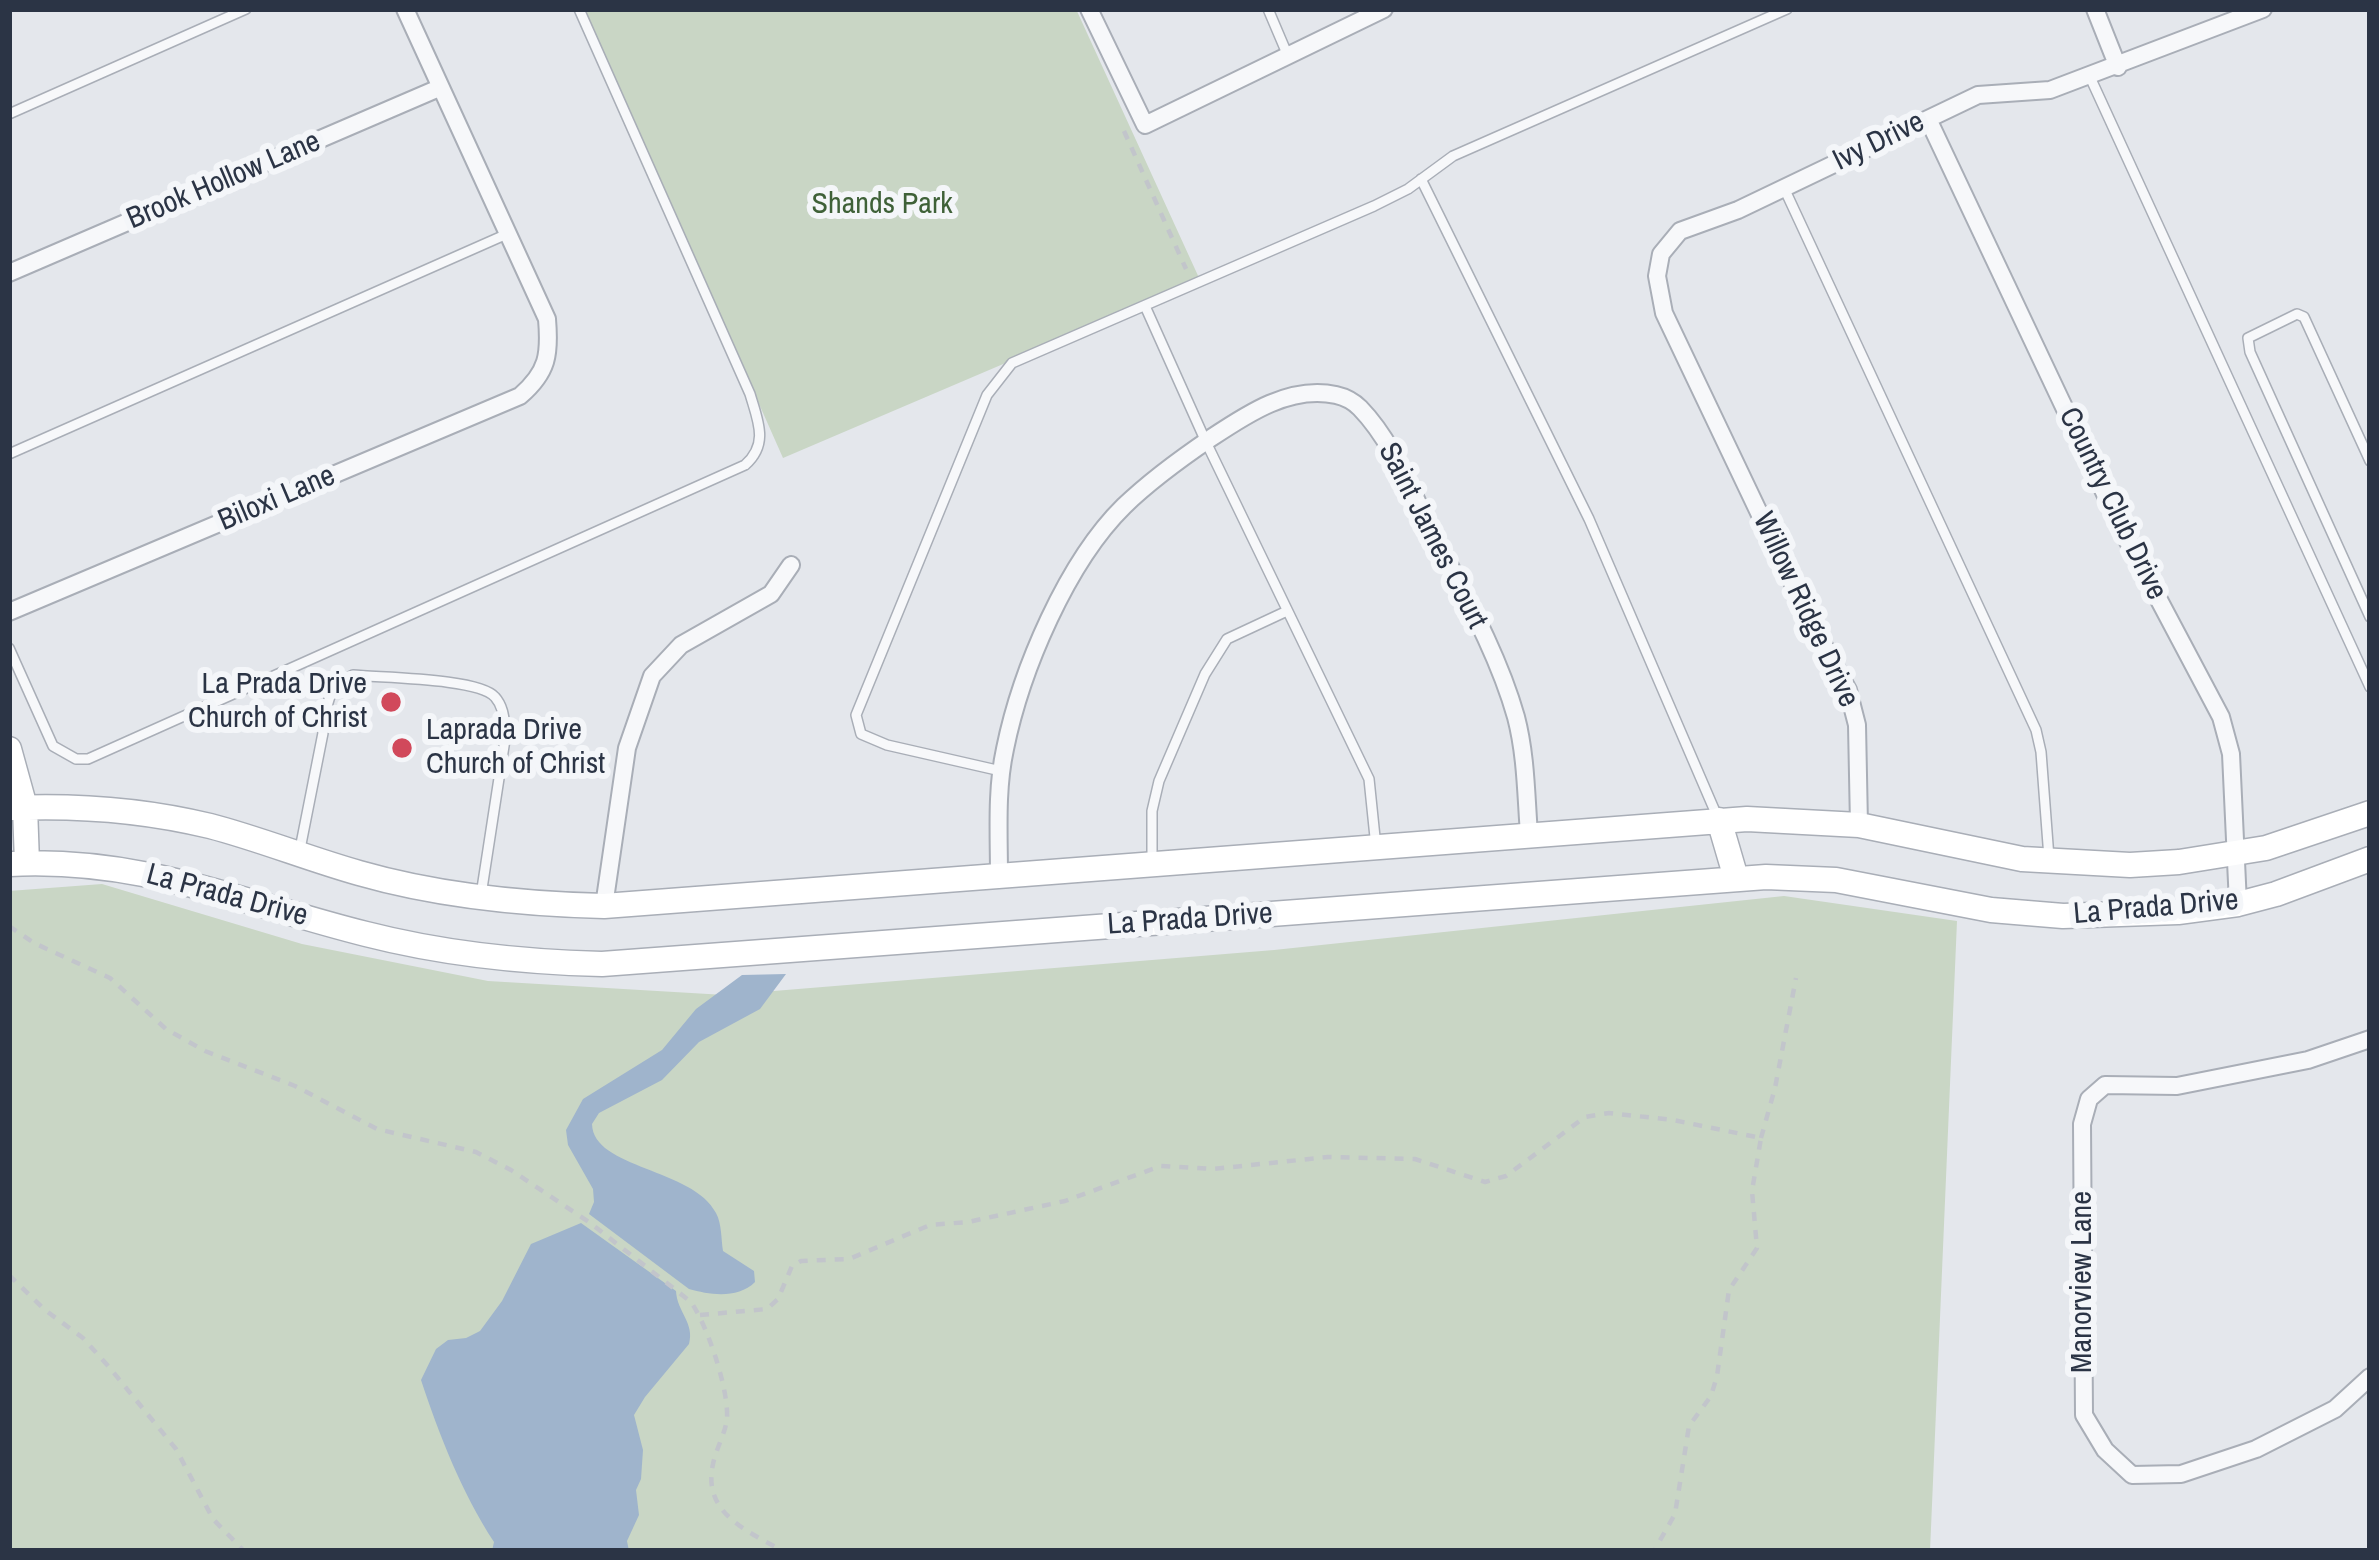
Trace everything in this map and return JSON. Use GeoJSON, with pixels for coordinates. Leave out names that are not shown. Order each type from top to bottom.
{"type":"FeatureCollection","features":[{"type":"Feature","properties":{"kind":"main road"},"geometry":{"type":"LineString","coordinates":[[9,749],[18,864]]}},
{"type":"Feature","properties":{"kind":"main road","name":"La Prada Drive"},"geometry":{"type":"LineString","coordinates":[[17,807],[153,814],[395,882],[520,903],[604,906],[1719,820],[1786,819],[1859,826],[2049,862],[2129,865],[2266,848],[2361,816]]}},
{"type":"Feature","properties":{"kind":"main road"},"geometry":{"type":"LineString","coordinates":[[2361,816],[2370,857]]}},
{"type":"Feature","properties":{"kind":"main road"},"geometry":{"type":"LineString","coordinates":[[1719,820],[1736,878]]}},
{"type":"Feature","properties":{"kind":"main road","name":"La Prada Drive"},"geometry":{"type":"LineString","coordinates":[[18,864],[116,869],[185,880],[361,933],[460,955],[602,964],[1736,878],[1851,882],[2046,916],[2178,912],[2276,894],[2370,857]]}},
{"type":"Feature","properties":{"kind":"street"},"geometry":{"type":"LineString","coordinates":[[404,9],[507,234]]}},
{"type":"Feature","properties":{"kind":"street"},"geometry":{"type":"LineString","coordinates":[[1089,9],[1145,125],[1384,9]]}},
{"type":"Feature","properties":{"kind":"street"},"geometry":{"type":"LineString","coordinates":[[2095,9],[2118,67]]}},
{"type":"Feature","properties":{"kind":"street","name":"Ivy Drive"},"geometry":{"type":"LineString","coordinates":[[1710,405],[1664,313],[1657,276],[1660,254],[1681,231],[1784,188],[1978,95],[2050,90],[2263,9]]}},
{"type":"Feature","properties":{"kind":"street","name":"Brook Hollow Lane"},"geometry":{"type":"LineString","coordinates":[[9,273],[439,88]]}},
{"type":"Feature","properties":{"kind":"street","name":"Country Club Drive"},"geometry":{"type":"LineString","coordinates":[[1928,119],[2123,532],[2221,718],[2231,754],[2237,904]]}},
{"type":"Feature","properties":{"kind":"street","name":"Biloxi Lane"},"geometry":{"type":"LineString","coordinates":[[9,612],[520,396],[541,378],[550,353],[547,319],[507,234]]}},
{"type":"Feature","properties":{"kind":"street","name":"Saint James Court"},"geometry":{"type":"LineString","coordinates":[[999,876],[1005,748],[1036,651],[1080,564],[1123,507],[1158,475],[1246,415],[1290,396],[1337,395],[1356,404],[1399,465],[1506,686],[1523,748],[1528,834]]}},
{"type":"Feature","properties":{"kind":"street","name":"Willow Ridge Drive"},"geometry":{"type":"LineString","coordinates":[[1710,405],[1848,691],[1857,725],[1859,826]]}},
{"type":"Feature","properties":{"kind":"street"},"geometry":{"type":"LineString","coordinates":[[604,906],[627,748],[652,676],[681,645],[772,594],[791,565]]}},
{"type":"Feature","properties":{"kind":"street","name":"Manorview Lane"},"geometry":{"type":"LineString","coordinates":[[2370,1040],[2308,1060],[2177,1086],[2105,1085],[2089,1099],[2082,1124],[2084,1415],[2105,1450],[2132,1475],[2181,1474],[2256,1449],[2335,1409],[2370,1377]]}},
{"type":"Feature","properties":{"kind":"lane"},"geometry":{"type":"LineString","coordinates":[[9,114],[246,9]]}},
{"type":"Feature","properties":{"kind":"lane"},"geometry":{"type":"LineString","coordinates":[[9,648],[52,746],[76,759],[88,759],[745,465],[755,456],[760,431],[750,394],[579,9]]}},
{"type":"Feature","properties":{"kind":"lane"},"geometry":{"type":"LineString","coordinates":[[1268,9],[1288,56]]}},
{"type":"Feature","properties":{"kind":"lane"},"geometry":{"type":"LineString","coordinates":[[1002,772],[887,746],[861,734],[856,715],[987,395],[1012,363],[1374,206],[1453,156],[1787,9]]}},
{"type":"Feature","properties":{"kind":"lane"},"geometry":{"type":"LineString","coordinates":[[2090,77],[2370,687]]}},
{"type":"Feature","properties":{"kind":"lane"},"geometry":{"type":"LineString","coordinates":[[1421,179],[1589,519],[1719,820]]}},
{"type":"Feature","properties":{"kind":"lane"},"geometry":{"type":"LineString","coordinates":[[1784,188],[2036,730],[2042,752],[2049,862]]}},
{"type":"Feature","properties":{"kind":"lane"},"geometry":{"type":"LineString","coordinates":[[9,454],[507,234]]}},
{"type":"Feature","properties":{"kind":"lane"},"geometry":{"type":"LineString","coordinates":[[1145,306],[1369,779],[1376,847]]}},
{"type":"Feature","properties":{"kind":"lane"},"geometry":{"type":"LineString","coordinates":[[2370,461],[2304,316],[2296,314],[2248,338],[2250,352],[2370,617]]}},
{"type":"Feature","properties":{"kind":"lane"},"geometry":{"type":"LineString","coordinates":[[1151,865],[1152,812],[1159,781],[1205,674],[1227,639],[1287,610]]}},
{"type":"Feature","properties":{"kind":"lane"},"geometry":{"type":"LineString","coordinates":[[326,711],[330,693],[340,680],[352,675],[487,689],[495,697],[503,709],[506,733],[481,898]]}},
{"type":"Feature","properties":{"kind":"lane"},"geometry":{"type":"LineString","coordinates":[[299,854],[322,734]]}},
{"type":"Feature","properties":{"kind":"path"},"geometry":{"type":"LineString","coordinates":[[1117,115],[1194,285]]}},
{"type":"Feature","properties":{"kind":"path"},"geometry":{"type":"LineString","coordinates":[[9,926],[34,943],[110,978],[166,1029],[206,1051],[295,1085],[377,1129],[476,1152],[511,1170],[589,1222],[691,1301],[700,1315],[727,1419],[712,1468],[711,1493],[734,1523],[783,1551]]}},
{"type":"Feature","properties":{"kind":"path"},"geometry":{"type":"LineString","coordinates":[[1654,1551],[1675,1514],[1689,1426],[1711,1396],[1717,1376],[1729,1290],[1756,1248],[1752,1191],[1796,978]]}},
{"type":"Feature","properties":{"kind":"path"},"geometry":{"type":"LineString","coordinates":[[700,1315],[766,1309],[778,1299],[792,1266],[801,1261],[849,1259],[930,1225],[968,1222],[1064,1201],[1161,1166],[1213,1169],[1328,1157],[1414,1159],[1485,1182],[1506,1176],[1586,1117],[1609,1113],[1761,1138]]}},
{"type":"Feature","properties":{"kind":"path"},"geometry":{"type":"LineString","coordinates":[[9,1275],[110,1367],[176,1449],[213,1519],[244,1551]]}},
{"type":"Feature","properties":{"kind":"green space","name":"Shands Park"},"geometry":{"type":"Polygon","coordinates":[[[584,9],[1076,9],[1200,280],[783,458],[584,9]]]}},
{"type":"Feature","properties":{"kind":"green space"},"geometry":{"type":"Polygon","coordinates":[[[102,884],[302,944],[488,981],[725,995],[1274,950],[1784,896],[1957,921],[1930,1551],[9,1551],[9,891],[102,884]]]}},
{"type":"Feature","properties":{"kind":"water"},"geometry":{"type":"Polygon","coordinates":[[[786,974],[760,1009],[699,1042],[662,1080],[599,1113],[592,1124],[597,1139],[609,1151],[704,1198],[718,1217],[723,1251],[754,1271],[755,1282],[740,1291],[715,1294],[689,1289],[589,1214],[593,1189],[568,1145],[566,1130],[583,1099],[662,1050],[696,1009],[742,975],[786,974]]]}},
{"type":"Feature","properties":{"kind":"water"},"geometry":{"type":"Polygon","coordinates":[[[581,1223],[676,1291],[690,1330],[689,1344],[634,1415],[643,1450],[636,1490],[639,1515],[627,1541],[629,1551],[492,1551],[494,1542],[452,1463],[421,1380],[436,1349],[448,1340],[480,1331],[502,1301],[531,1244],[581,1223]]]}},
{"type":"Feature","properties":{"kind":"place","name":"La Prada Drive Church of Christ"},"geometry":{"type":"Point","coordinates":[391,702]}},
{"type":"Feature","properties":{"kind":"place","name":"Laprada Drive Church of Christ"},"geometry":{"type":"Point","coordinates":[402,748]}}]}
